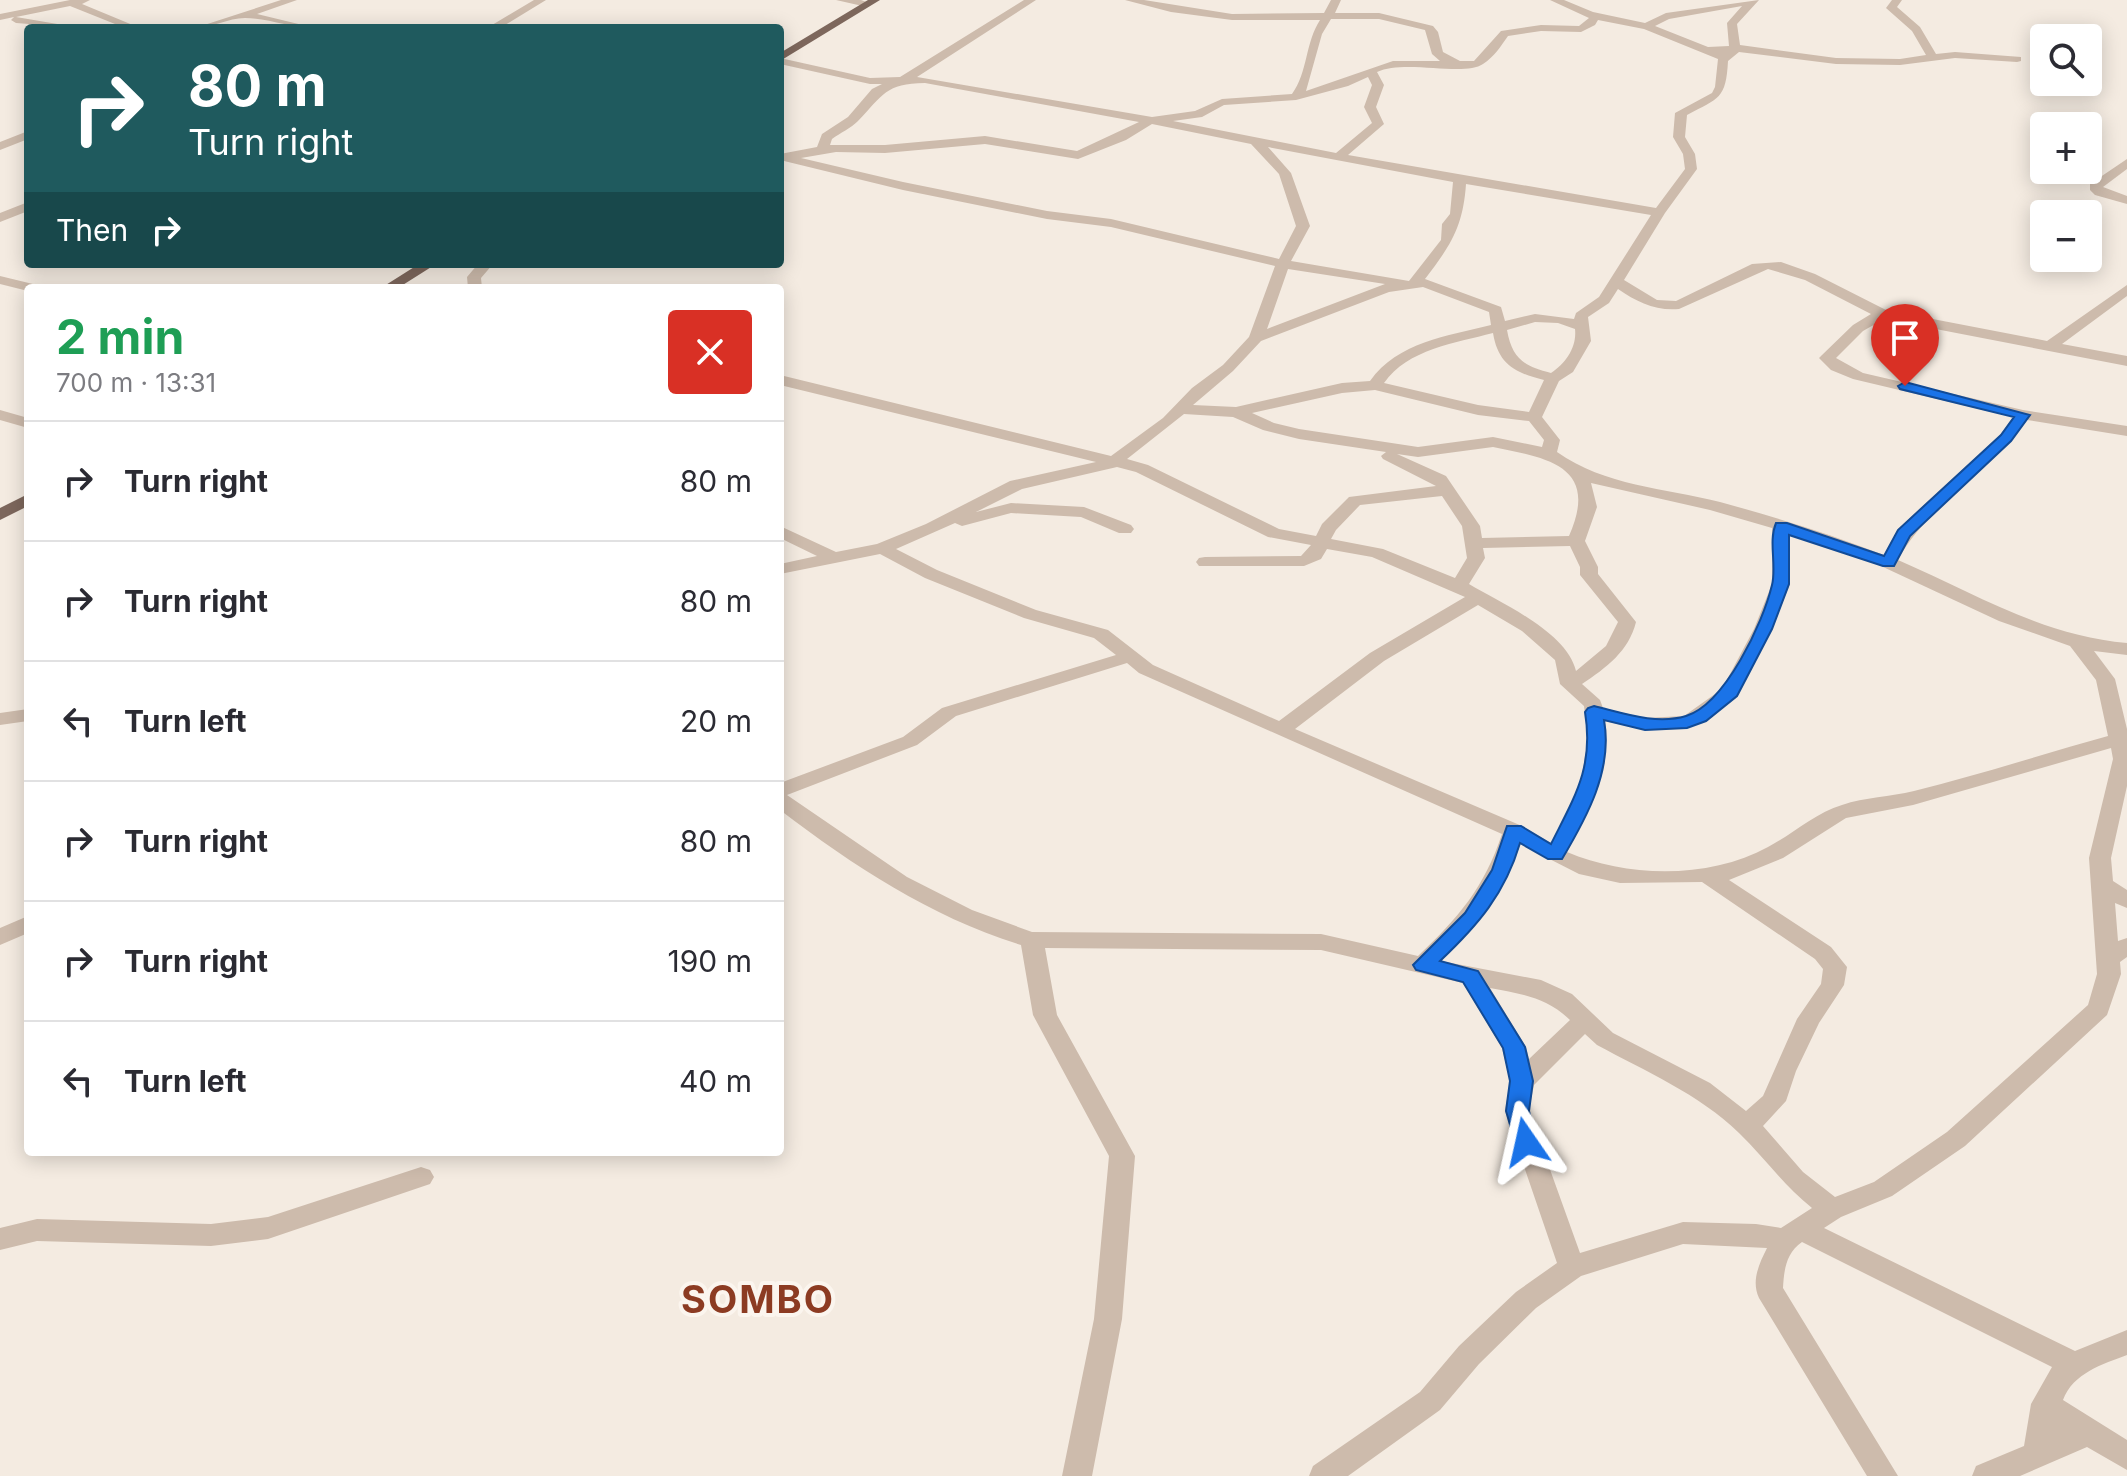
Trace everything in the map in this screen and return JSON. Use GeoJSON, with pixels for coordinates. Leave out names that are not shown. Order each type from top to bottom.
{"type":"FeatureCollection","features":[{"type":"Feature","properties":{"kind":"main road"},"geometry":{"type":"LineString","coordinates":[[784,57],[871,2]]}},
{"type":"Feature","properties":{"kind":"main road"},"geometry":{"type":"LineString","coordinates":[[397,284],[423,268]]}},
{"type":"Feature","properties":{"kind":"main road"},"geometry":{"type":"LineString","coordinates":[[0,515],[24,501]]}},
{"type":"Feature","properties":{"kind":"street"},"geometry":{"type":"LineString","coordinates":[[0,18],[85,0]]}},
{"type":"Feature","properties":{"kind":"street"},"geometry":{"type":"LineString","coordinates":[[214,24],[292,0]]}},
{"type":"Feature","properties":{"kind":"street"},"geometry":{"type":"LineString","coordinates":[[499,24],[541,0]]}},
{"type":"Feature","properties":{"kind":"street"},"geometry":{"type":"LineString","coordinates":[[841,0],[871,2]]}},
{"type":"Feature","properties":{"kind":"street"},"geometry":{"type":"LineString","coordinates":[[823,150],[826,137],[852,120],[876,91],[900,81],[1031,0]]}},
{"type":"Feature","properties":{"kind":"street"},"geometry":{"type":"LineString","coordinates":[[1130,0],[1232,17],[1379,16],[1429,28],[1433,32],[1434,49],[1440,62]]}},
{"type":"Feature","properties":{"kind":"street"},"geometry":{"type":"LineString","coordinates":[[1296,97],[1307,84],[1317,33],[1331,17],[1336,0]]}},
{"type":"Feature","properties":{"kind":"street"},"geometry":{"type":"LineString","coordinates":[[1555,0],[1595,16],[1646,26],[1723,60]]}},
{"type":"Feature","properties":{"kind":"street"},"geometry":{"type":"LineString","coordinates":[[1897,0],[1891,8],[1894,13],[1916,29],[1932,57]]}},
{"type":"Feature","properties":{"kind":"street"},"geometry":{"type":"LineString","coordinates":[[1646,26],[1666,16],[1752,1]]}},
{"type":"Feature","properties":{"kind":"street"},"geometry":{"type":"LineString","coordinates":[[1735,49],[1732,23],[1752,1]]}},
{"type":"Feature","properties":{"kind":"street"},"geometry":{"type":"LineString","coordinates":[[71,3],[125,24]]}},
{"type":"Feature","properties":{"kind":"street"},"geometry":{"type":"LineString","coordinates":[[245,15],[290,24]]}},
{"type":"Feature","properties":{"kind":"street"},"geometry":{"type":"LineString","coordinates":[[784,156],[823,150],[920,147],[985,140],[1078,155],[1122,137],[1149,121],[1193,115],[1227,101],[1296,97],[1344,84],[1393,64],[1440,62],[1464,66],[1483,60],[1505,33],[1541,28],[1581,29],[1591,23],[1595,16]]}},
{"type":"Feature","properties":{"kind":"street"},"geometry":{"type":"LineString","coordinates":[[0,18],[46,24]]}},
{"type":"Feature","properties":{"kind":"street"},"geometry":{"type":"LineString","coordinates":[[1534,417],[1553,378],[1568,369],[1584,341],[1581,316],[1598,304],[1616,281],[1659,212],[1691,169],[1689,154],[1680,141],[1681,113],[1716,95],[1721,87],[1723,60],[1735,49]]}},
{"type":"Feature","properties":{"kind":"street"},"geometry":{"type":"LineString","coordinates":[[1706,50],[1735,49],[1836,61],[1900,62],[1963,55],[2017,59]]}},
{"type":"Feature","properties":{"kind":"street"},"geometry":{"type":"LineString","coordinates":[[784,61],[857,80],[943,83],[1460,179],[1659,212]]}},
{"type":"Feature","properties":{"kind":"street"},"geometry":{"type":"LineString","coordinates":[[1338,157],[1378,124],[1369,104],[1378,85],[1371,71]]}},
{"type":"Feature","properties":{"kind":"street"},"geometry":{"type":"LineString","coordinates":[[0,146],[24,137]]}},
{"type":"Feature","properties":{"kind":"street"},"geometry":{"type":"LineString","coordinates":[[784,568],[882,548],[932,528],[1016,485],[1112,463],[1228,368],[1256,338],[1283,264],[1303,226],[1285,173],[1256,142]]}},
{"type":"Feature","properties":{"kind":"street"},"geometry":{"type":"LineString","coordinates":[[784,158],[1047,215],[1111,223],[1283,264],[1411,282],[1460,294],[1496,310],[1503,354],[1514,367],[1553,378]]}},
{"type":"Feature","properties":{"kind":"street"},"geometry":{"type":"LineString","coordinates":[[2127,163],[2095,187],[2100,192],[2127,200]]}},
{"type":"Feature","properties":{"kind":"street"},"geometry":{"type":"LineString","coordinates":[[1256,338],[1386,288],[1411,282],[1448,240],[1449,224],[1457,214],[1460,179]]}},
{"type":"Feature","properties":{"kind":"street"},"geometry":{"type":"LineString","coordinates":[[0,218],[24,208]]}},
{"type":"Feature","properties":{"kind":"street"},"geometry":{"type":"LineString","coordinates":[[1598,304],[1613,299],[1641,300],[1678,307],[1737,276],[1760,266],[1772,265],[1807,276],[1882,314],[2127,361]]}},
{"type":"Feature","properties":{"kind":"street"},"geometry":{"type":"LineString","coordinates":[[0,280],[24,286]]}},
{"type":"Feature","properties":{"kind":"street"},"geometry":{"type":"LineString","coordinates":[[1616,281],[1641,300]]}},
{"type":"Feature","properties":{"kind":"street"},"geometry":{"type":"LineString","coordinates":[[2050,346],[2127,289]]}},
{"type":"Feature","properties":{"kind":"street"},"geometry":{"type":"LineString","coordinates":[[1882,314],[1858,328],[1829,353],[1828,360],[1836,367],[1858,376],[2023,415],[2127,431]]}},
{"type":"Feature","properties":{"kind":"street"},"geometry":{"type":"LineString","coordinates":[[1375,385],[1389,365],[1429,345],[1535,318],[1559,319],[1581,326]]}},
{"type":"Feature","properties":{"kind":"street"},"geometry":{"type":"LineString","coordinates":[[784,381],[1142,468],[1274,533],[1377,553],[1459,586],[1504,609],[1564,658],[1570,684],[1593,704],[1598,738],[1590,787],[1555,855]]}},
{"type":"Feature","properties":{"kind":"street"},"geometry":{"type":"LineString","coordinates":[[1181,409],[1236,412],[1342,388],[1375,385],[1478,410],[1534,417],[1552,440],[1549,453]]}},
{"type":"Feature","properties":{"kind":"street"},"geometry":{"type":"LineString","coordinates":[[1236,412],[1269,427],[1418,452],[1493,442],[1549,453],[1578,474],[1589,491],[1589,510],[1576,541],[1589,567],[1589,575],[1627,622],[1626,631],[1608,656],[1570,684]]}},
{"type":"Feature","properties":{"kind":"street"},"geometry":{"type":"LineString","coordinates":[[0,415],[24,422]]}},
{"type":"Feature","properties":{"kind":"street"},"geometry":{"type":"LineString","coordinates":[[1888,563],[1904,533],[2006,438],[2023,415]]}},
{"type":"Feature","properties":{"kind":"street"},"geometry":{"type":"LineString","coordinates":[[1382,447],[1386,454],[1438,478],[1471,526],[1476,558],[1459,586]]}},
{"type":"Feature","properties":{"kind":"street"},"geometry":{"type":"LineString","coordinates":[[1578,474],[1714,506],[1888,563],[2051,637],[2079,645],[2127,649]]}},
{"type":"Feature","properties":{"kind":"street"},"geometry":{"type":"LineString","coordinates":[[1589,491],[1625,485]]}},
{"type":"Feature","properties":{"kind":"street"},"geometry":{"type":"LineString","coordinates":[[1205,562],[1304,561],[1315,555],[1328,528],[1355,501],[1446,490]]}},
{"type":"Feature","properties":{"kind":"street"},"geometry":{"type":"LineString","coordinates":[[991,496],[1011,508]]}},
{"type":"Feature","properties":{"kind":"street"},"geometry":{"type":"LineString","coordinates":[[932,528],[1011,508],[1084,512],[1125,529]]}},
{"type":"Feature","properties":{"kind":"street"},"geometry":{"type":"LineString","coordinates":[[1594,712],[1645,724],[1687,722],[1700,717],[1730,692],[1763,629],[1781,584],[1781,527]]}},
{"type":"Feature","properties":{"kind":"street"},"geometry":{"type":"LineString","coordinates":[[784,533],[834,558]]}},
{"type":"Feature","properties":{"kind":"street"},"geometry":{"type":"LineString","coordinates":[[1475,543],[1576,541]]}},
{"type":"Feature","properties":{"kind":"street"},"geometry":{"type":"LineString","coordinates":[[882,548],[931,574],[1030,614],[1101,634],[1146,669],[1514,831],[1587,869],[1620,876],[1731,872],[1775,853],[1839,813],[1913,798],[2123,737]]}},
{"type":"Feature","properties":{"kind":"street"},"geometry":{"type":"LineString","coordinates":[[1282,729],[1378,657],[1445,613],[1479,597]]}},
{"type":"Feature","properties":{"kind":"street"},"geometry":{"type":"LineString","coordinates":[[1883,1476],[1769,1290],[1771,1266],[1792,1234],[1832,1209],[1883,1189],[1956,1139],[2099,1009],[2117,952],[2101,884],[2100,858],[2123,759],[2123,737],[2105,679],[2079,645]]}},
{"type":"Feature","properties":{"kind":"street"},"geometry":{"type":"LineString","coordinates":[[784,788],[910,741],[949,712],[1128,657]]}},
{"type":"Feature","properties":{"kind":"street"},"geometry":{"type":"LineString","coordinates":[[0,719],[24,716]]}},
{"type":"Feature","properties":{"kind":"street"},"geometry":{"type":"LineString","coordinates":[[784,803],[857,857],[998,931],[1032,940],[1309,941],[1541,989],[1564,1000],[1605,1039],[1701,1090],[1747,1125],[1794,1179],[1832,1209]]}},
{"type":"Feature","properties":{"kind":"street"},"geometry":{"type":"LineString","coordinates":[[1423,965],[1473,918],[1502,870],[1514,831]]}},
{"type":"Feature","properties":{"kind":"street"},"geometry":{"type":"LineString","coordinates":[[1705,874],[1823,953],[1835,967],[1832,985],[1809,1019],[1784,1071],[1774,1101],[1747,1125]]}},
{"type":"Feature","properties":{"kind":"street"},"geometry":{"type":"LineString","coordinates":[[2101,884],[2127,900]]}},
{"type":"Feature","properties":{"kind":"street"},"geometry":{"type":"LineString","coordinates":[[0,937],[24,926]]}},
{"type":"Feature","properties":{"kind":"street"},"geometry":{"type":"LineString","coordinates":[[1032,940],[1045,1015],[1122,1156],[1108,1319],[1077,1476]]}},
{"type":"Feature","properties":{"kind":"street"},"geometry":{"type":"LineString","coordinates":[[1471,976],[1514,1047],[1522,1081],[1517,1111],[1572,1267]]}},
{"type":"Feature","properties":{"kind":"street"},"geometry":{"type":"LineString","coordinates":[[1522,1081],[1584,1020]]}},
{"type":"Feature","properties":{"kind":"street"},"geometry":{"type":"LineString","coordinates":[[0,1239],[37,1230],[211,1235],[268,1228],[421,1177]]}},
{"type":"Feature","properties":{"kind":"street"},"geometry":{"type":"LineString","coordinates":[[1324,1476],[1430,1401],[1469,1355],[1526,1300],[1572,1267],[1683,1233],[1792,1234],[2072,1363]]}},
{"type":"Feature","properties":{"kind":"street"},"geometry":{"type":"LineString","coordinates":[[2038,1451],[2045,1404],[2054,1383],[2072,1363],[2127,1342]]}},
{"type":"Feature","properties":{"kind":"street"},"geometry":{"type":"LineString","coordinates":[[2045,1404],[2127,1456]]}},
{"type":"Feature","properties":{"kind":"street"},"geometry":{"type":"LineString","coordinates":[[1987,1476],[2038,1451],[2088,1432]]}},
{"type":"Feature","properties":{"kind":"district","name":"SOMBO"},"geometry":{"type":"Point","coordinates":[758,1299]}},
{"type":"Feature","properties":{"kind":"route"},"geometry":{"type":"LineString","coordinates":[[1526,1142],[1517,1111],[1522,1081],[1514,1047],[1471,976],[1423,965],[1473,918],[1502,870],[1514,831],[1555,855],[1590,787],[1598,738],[1594,712],[1645,724],[1687,722],[1700,717],[1730,692],[1763,629],[1781,584],[1781,527],[1888,563],[1904,533],[2006,438],[2023,415],[1905,386]]}}]}
